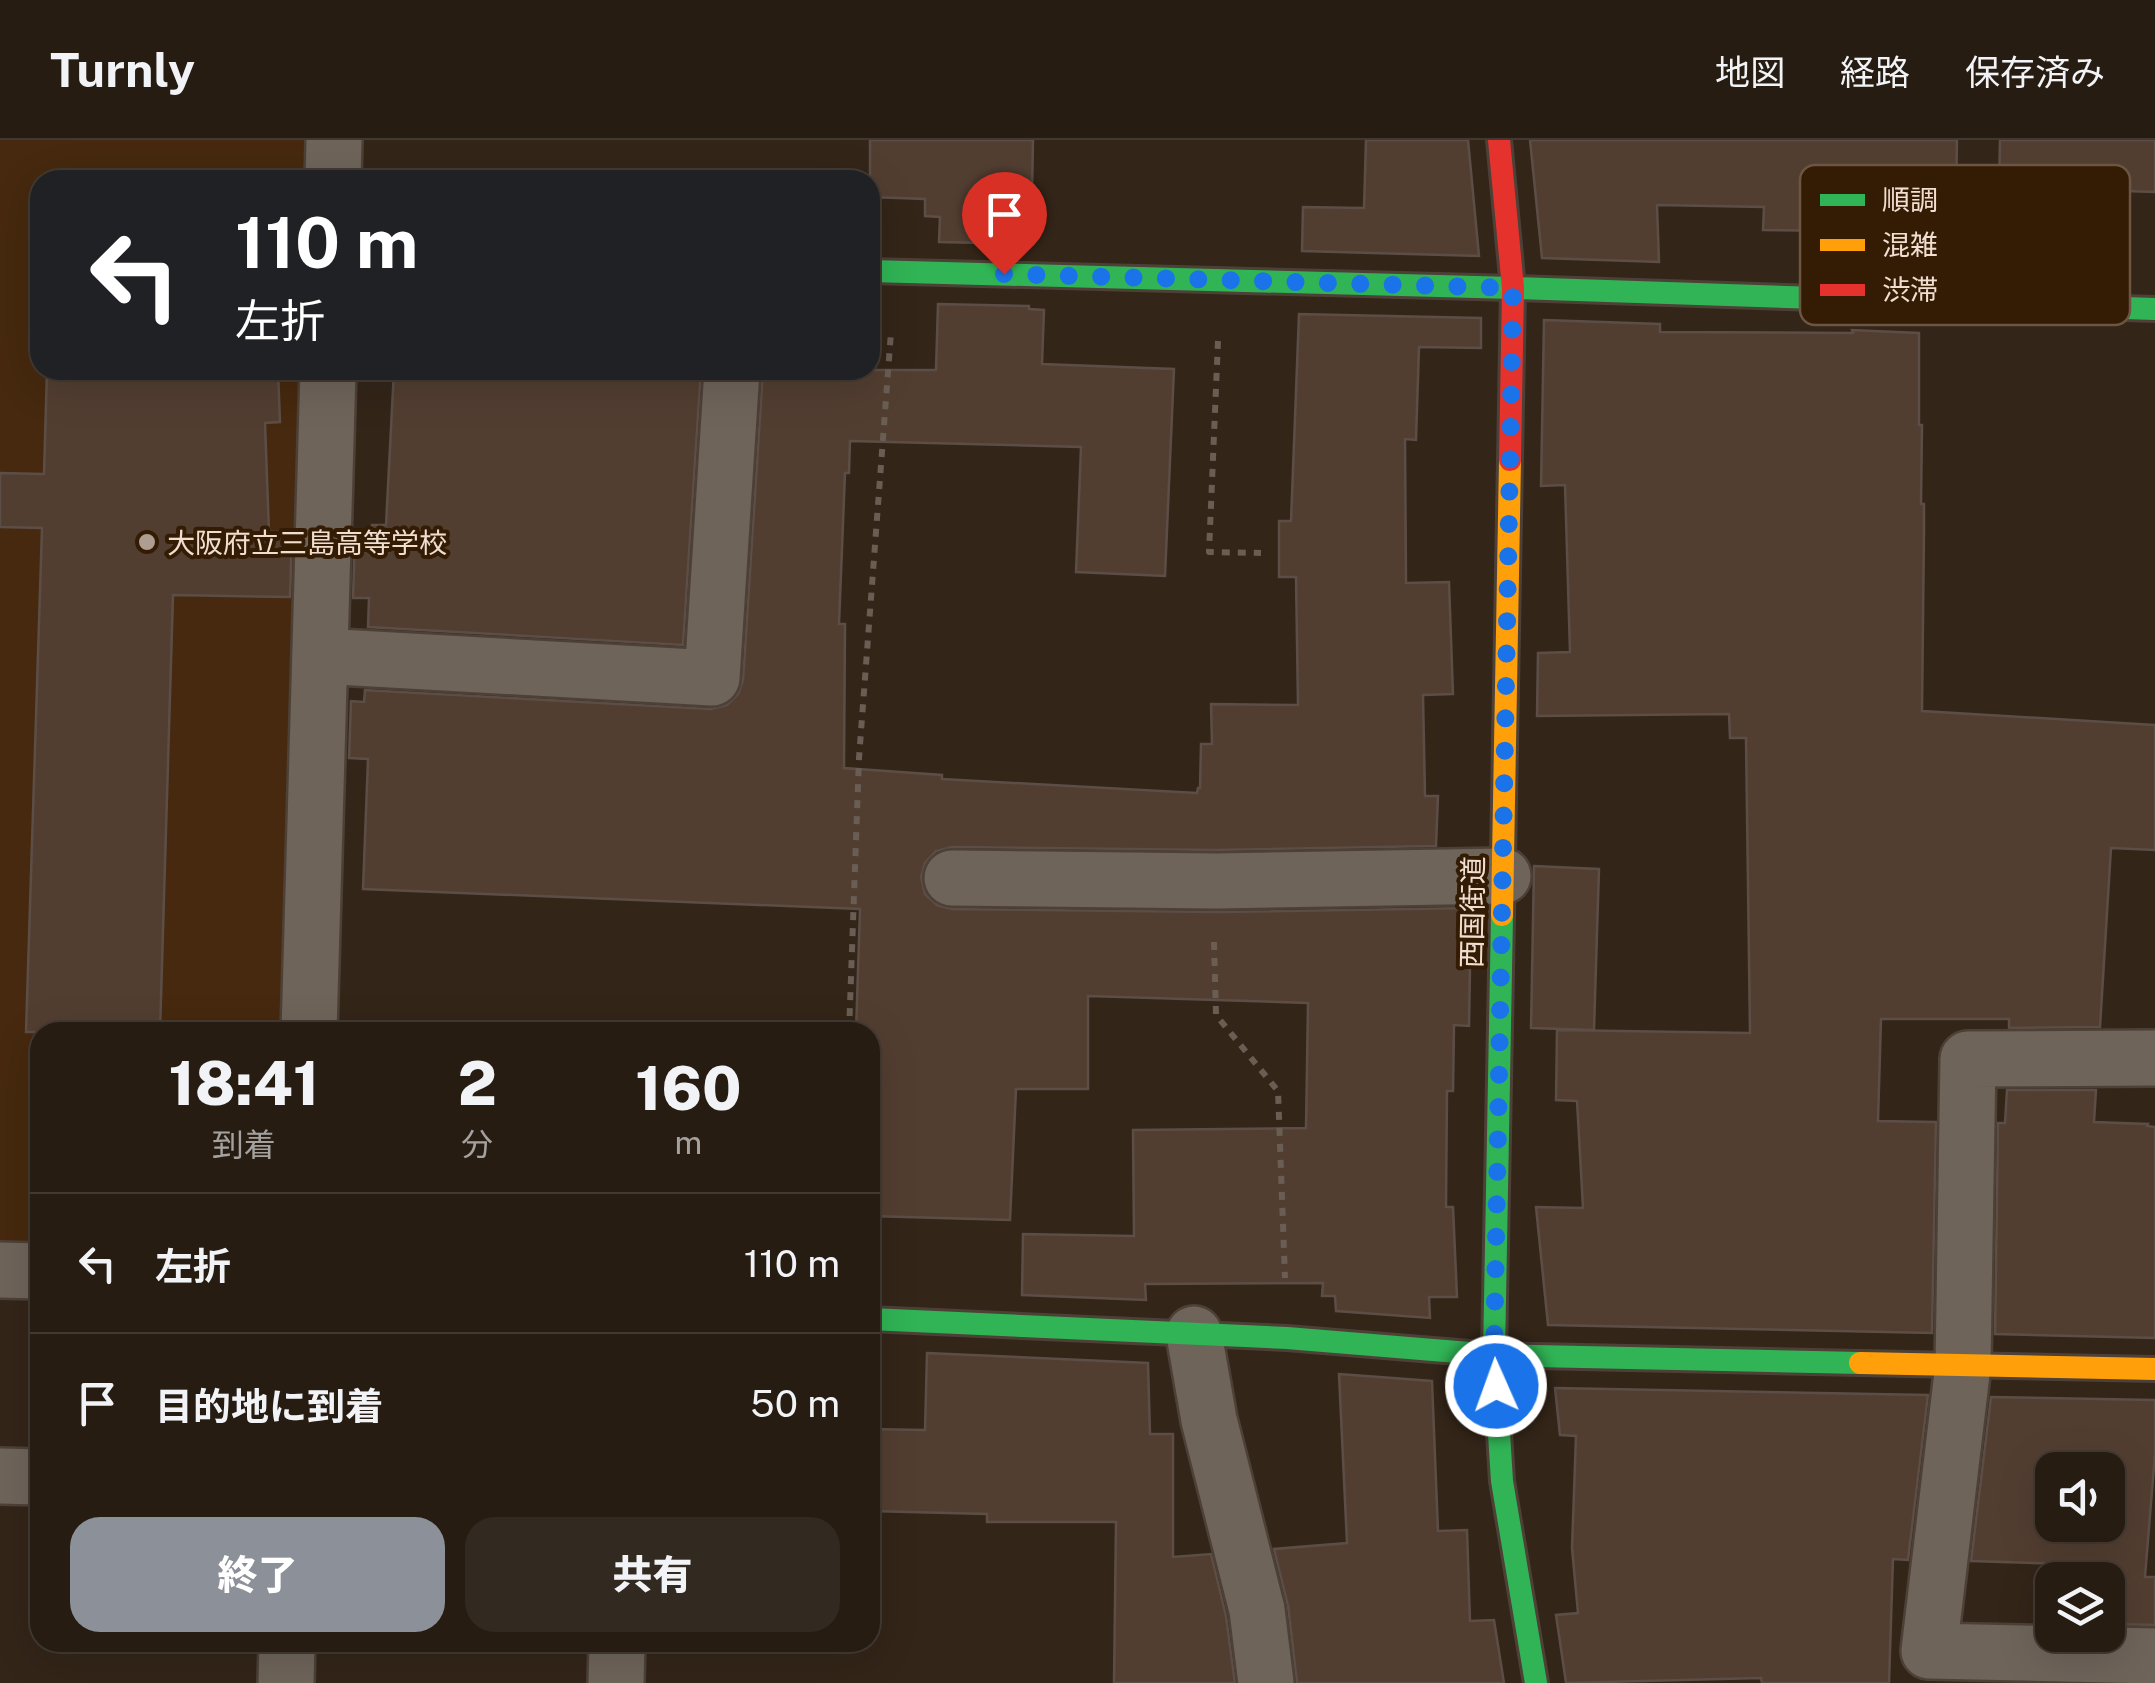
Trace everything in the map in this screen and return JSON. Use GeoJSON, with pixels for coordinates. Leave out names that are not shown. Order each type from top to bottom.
{"type":"FeatureCollection","features":[{"type":"Feature","properties":{"kind":"street"},"geometry":{"type":"LineString","coordinates":[[333,170],[334,140]]}},
{"type":"Feature","properties":{"kind":"street","name":"西国街道"},"geometry":{"type":"LineString","coordinates":[[1499,140],[1513,288],[1494,1355],[1502,1481],[1536,1683]]}},
{"type":"Feature","properties":{"kind":"street"},"geometry":{"type":"LineString","coordinates":[[880,270],[1800,297]]}},
{"type":"Feature","properties":{"kind":"street"},"geometry":{"type":"LineString","coordinates":[[2130,308],[2155,309]]}},
{"type":"Feature","properties":{"kind":"street"},"geometry":{"type":"LineString","coordinates":[[309,1022],[328,380]]}},
{"type":"Feature","properties":{"kind":"street"},"geometry":{"type":"LineString","coordinates":[[320,656],[712,678],[731,380]]}},
{"type":"Feature","properties":{"kind":"street"},"geometry":{"type":"LineString","coordinates":[[952,878],[1218,881],[1503,876]]}},
{"type":"Feature","properties":{"kind":"street"},"geometry":{"type":"LineString","coordinates":[[2155,1058],[1968,1059],[1962,1365],[1930,1651],[2155,1656]]}},
{"type":"Feature","properties":{"kind":"street"},"geometry":{"type":"LineString","coordinates":[[0,1270],[30,1271]]}},
{"type":"Feature","properties":{"kind":"street"},"geometry":{"type":"LineString","coordinates":[[880,1319],[1287,1338],[1494,1355],[2155,1369]]}},
{"type":"Feature","properties":{"kind":"street"},"geometry":{"type":"LineString","coordinates":[[1194,1334],[1209,1420],[1258,1610],[1266,1683]]}},
{"type":"Feature","properties":{"kind":"street"},"geometry":{"type":"LineString","coordinates":[[0,1476],[30,1477]]}},
{"type":"Feature","properties":{"kind":"street"},"geometry":{"type":"LineString","coordinates":[[286,1683],[288,1652]]}},
{"type":"Feature","properties":{"kind":"street"},"geometry":{"type":"LineString","coordinates":[[616,1683],[617,1652]]}},
{"type":"Feature","properties":{"kind":"path"},"geometry":{"type":"LineString","coordinates":[[849,1022],[859,758],[896,271]]}},
{"type":"Feature","properties":{"kind":"path"},"geometry":{"type":"LineString","coordinates":[[1221,280],[1208,552],[1261,552]]}},
{"type":"Feature","properties":{"kind":"path"},"geometry":{"type":"LineString","coordinates":[[1213,926],[1216,1015],[1278,1091],[1287,1338]]}},
{"type":"Feature","properties":{"kind":"shaded area","name":"大阪府立三島高等学校"},"geometry":{"type":"Polygon","coordinates":[[[0,140],[305,140],[304,170],[30,170],[30,380],[299,380],[289,714],[286,1022],[30,1022],[30,1243],[0,1242],[0,140]]]}},
{"type":"Feature","properties":{"kind":"building"},"geometry":{"type":"Polygon","coordinates":[[[870,140],[1033,140],[1031,244],[939,242],[940,217],[925,216],[925,199],[880,197],[880,170],[870,170],[870,140]]]}},
{"type":"Feature","properties":{"kind":"building"},"geometry":{"type":"Polygon","coordinates":[[[1366,140],[1468,140],[1479,256],[1302,251],[1303,207],[1364,208],[1366,140]]]}},
{"type":"Feature","properties":{"kind":"building"},"geometry":{"type":"Polygon","coordinates":[[[1530,140],[1957,140],[1957,165],[1800,165],[1800,230],[1763,230],[1764,207],[1657,205],[1659,262],[1542,258],[1530,140]]]}},
{"type":"Feature","properties":{"kind":"building"},"geometry":{"type":"Polygon","coordinates":[[[2000,140],[2155,140],[2155,192],[2130,191],[2130,165],[1999,165],[2000,140]]]}},
{"type":"Feature","properties":{"kind":"building"},"geometry":{"type":"Polygon","coordinates":[[[938,304],[1029,306],[1044,310],[1042,364],[1174,369],[1165,576],[1076,572],[1081,447],[850,441],[849,473],[845,473],[839,624],[845,624],[844,768],[942,775],[942,779],[1197,793],[1201,744],[1212,744],[1211,704],[1298,705],[1296,577],[1279,577],[1279,521],[1291,521],[1299,314],[1481,318],[1481,348],[1419,347],[1416,440],[1405,439],[1406,583],[1449,582],[1453,694],[1423,695],[1425,796],[1438,796],[1436,846],[1217,850],[952,847],[936,851],[925,863],[921,877],[925,894],[937,905],[952,909],[1218,912],[1471,908],[1469,1026],[1454,1025],[1453,1091],[1447,1091],[1446,1207],[1453,1207],[1457,1297],[1429,1297],[1430,1318],[1336,1311],[1335,1296],[1322,1296],[1323,1283],[1145,1284],[1146,1300],[1022,1295],[1023,1234],[1134,1236],[1133,1130],[1306,1128],[1308,1003],[1088,996],[1088,1089],[1016,1089],[1010,1220],[880,1216],[880,1022],[856,1022],[860,909],[363,889],[368,759],[349,758],[351,701],[364,702],[365,690],[710,709],[727,705],[738,694],[743,680],[762,380],[880,380],[880,370],[936,370],[938,304]]]}},
{"type":"Feature","properties":{"kind":"building"},"geometry":{"type":"Polygon","coordinates":[[[1544,320],[1660,324],[1660,332],[1919,333],[1924,504],[1922,711],[2155,725],[2155,850],[2111,848],[2100,1027],[2009,1028],[2009,1019],[1881,1019],[1878,1121],[1936,1122],[1932,1333],[1548,1325],[1536,1207],[1583,1208],[1577,1101],[1556,1100],[1557,1030],[1750,1033],[1746,738],[1730,738],[1729,714],[1537,716],[1538,653],[1570,652],[1565,485],[1541,486],[1544,320]]]}},
{"type":"Feature","properties":{"kind":"building"},"geometry":{"type":"Polygon","coordinates":[[[47,380],[278,380],[280,422],[265,423],[269,532],[292,532],[290,597],[173,595],[160,1022],[30,1022],[30,1032],[26,1032],[42,528],[0,527],[0,473],[44,474],[47,380]]]}},
{"type":"Feature","properties":{"kind":"building"},"geometry":{"type":"Polygon","coordinates":[[[393,380],[700,380],[683,645],[368,627],[369,598],[353,598],[355,533],[372,533],[372,525],[386,525],[393,380]]]}},
{"type":"Feature","properties":{"kind":"building"},"geometry":{"type":"Polygon","coordinates":[[[1534,866],[1599,869],[1594,1030],[1531,1028],[1534,866]]]}},
{"type":"Feature","properties":{"kind":"building"},"geometry":{"type":"Polygon","coordinates":[[[2007,1090],[2096,1090],[2094,1122],[2155,1127],[2155,1338],[1995,1334],[1998,1123],[2005,1123],[2007,1090]]]}},
{"type":"Feature","properties":{"kind":"building"},"geometry":{"type":"Polygon","coordinates":[[[927,1353],[1148,1363],[1150,1434],[1173,1434],[1173,1557],[1211,1554],[1226,1616],[1235,1683],[1114,1683],[1116,1522],[987,1522],[987,1514],[880,1511],[880,1429],[925,1430],[927,1353]]]}},
{"type":"Feature","properties":{"kind":"building"},"geometry":{"type":"Polygon","coordinates":[[[1339,1374],[1432,1381],[1438,1531],[1467,1530],[1470,1621],[1494,1620],[1504,1683],[1297,1683],[1288,1606],[1274,1549],[1347,1543],[1339,1374]]]}},
{"type":"Feature","properties":{"kind":"building"},"geometry":{"type":"Polygon","coordinates":[[[1555,1388],[1928,1395],[1908,1560],[1893,1559],[1889,1683],[1762,1683],[1761,1678],[1566,1683],[1556,1615],[1578,1613],[1572,1548],[1576,1436],[1560,1435],[1555,1388]]]}},
{"type":"Feature","properties":{"kind":"building"},"geometry":{"type":"Polygon","coordinates":[[[1991,1397],[2155,1400],[2155,1454],[2145,1577],[2155,1577],[2155,1625],[2125,1624],[2125,1562],[1971,1561],[1991,1397]]]}},
{"type":"Feature","properties":{"kind":"traffic: fast"},"geometry":{"type":"LineString","coordinates":[[880,271],[1800,297]]}},
{"type":"Feature","properties":{"kind":"traffic: fast"},"geometry":{"type":"LineString","coordinates":[[2130,308],[2155,309]]}},
{"type":"Feature","properties":{"kind":"traffic: fast"},"geometry":{"type":"LineString","coordinates":[[1502,915],[1494,1355],[1502,1481],[1536,1683]]}},
{"type":"Feature","properties":{"kind":"traffic: fast"},"geometry":{"type":"LineString","coordinates":[[880,1319],[1287,1338],[1494,1355],[1860,1363]]}},
{"type":"Feature","properties":{"kind":"traffic: slow"},"geometry":{"type":"LineString","coordinates":[[1502,915],[1510,460]]}},
{"type":"Feature","properties":{"kind":"traffic: slow"},"geometry":{"type":"LineString","coordinates":[[1860,1363],[2155,1369]]}},
{"type":"Feature","properties":{"kind":"traffic: jam"},"geometry":{"type":"LineString","coordinates":[[1499,140],[1513,288],[1510,460]]}},
{"type":"Feature","properties":{"kind":"place","name":"大阪府立三島高等学校"},"geometry":{"type":"Point","coordinates":[147,542]}},
{"type":"Feature","properties":{"kind":"route"},"geometry":{"type":"LineString","coordinates":[[1004,274],[1513,288],[1496,1386]]}}]}
